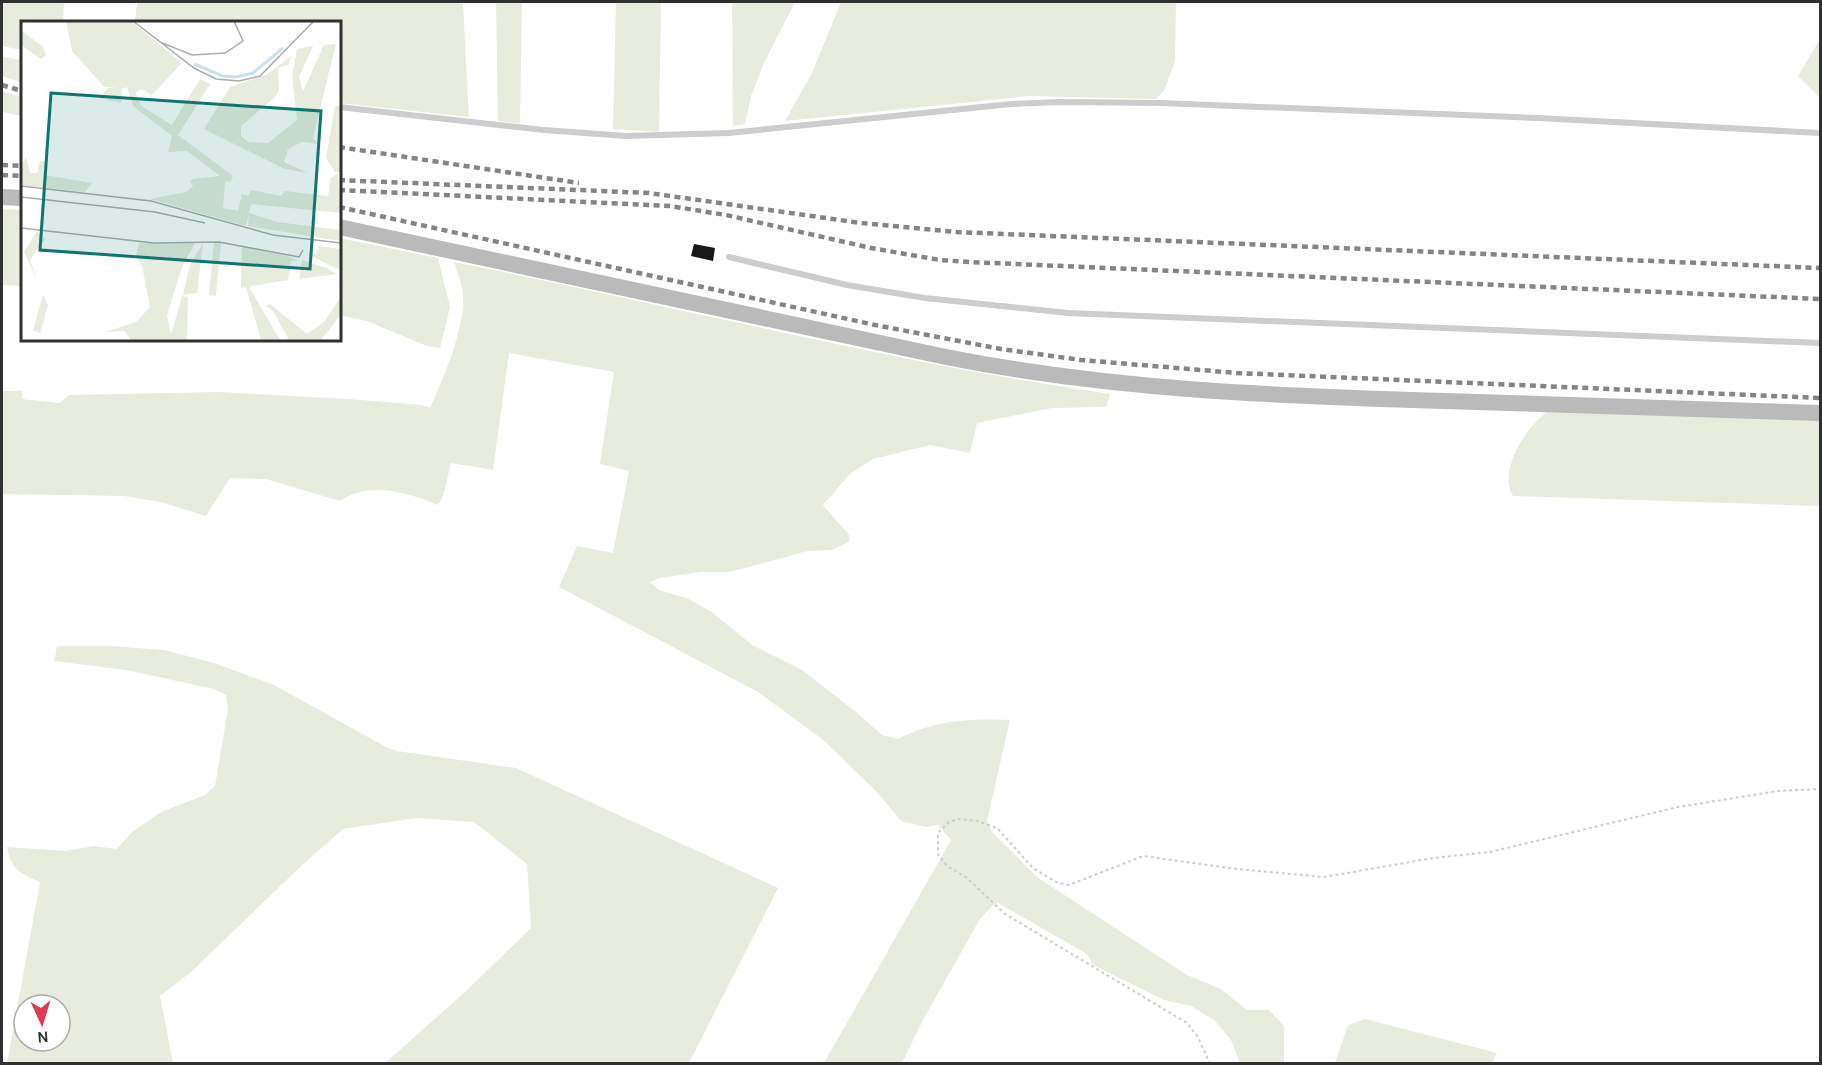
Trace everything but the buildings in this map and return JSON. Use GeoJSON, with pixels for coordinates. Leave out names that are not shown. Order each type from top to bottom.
{"type":"FeatureCollection","features":[{"type":"Feature","properties":{"kind":"main road"},"geometry":{"type":"LineString","coordinates":[[2,197],[21,198]]}},
{"type":"Feature","properties":{"kind":"main road"},"geometry":{"type":"LineString","coordinates":[[340,227],[946,357],[1029,373],[1103,383],[1281,396],[1821,413]]}},
{"type":"Feature","properties":{"kind":"lane"},"geometry":{"type":"LineString","coordinates":[[340,107],[544,130],[626,136],[729,133],[964,108],[1060,102],[1161,103],[1538,118],[1821,133]]}},
{"type":"Feature","properties":{"kind":"lane"},"geometry":{"type":"LineString","coordinates":[[729,257],[847,285],[914,297],[1068,313],[1821,344]]}},
{"type":"Feature","properties":{"kind":"path"},"geometry":{"type":"LineString","coordinates":[[1210,1064],[1198,1036],[1187,1023],[1005,914],[967,878],[946,866],[938,854],[938,834],[949,822],[958,819],[977,821],[997,828],[1033,868],[1058,883],[1069,885],[1143,856],[1237,869],[1324,877],[1433,858],[1490,852],[1678,807],[1778,791],[1821,789]]}},
{"type":"Feature","properties":{"kind":"shaded area"},"geometry":{"type":"Polygon","coordinates":[[[2,2],[64,2],[63,21],[21,21],[21,50],[2,46],[2,2]]]}},
{"type":"Feature","properties":{"kind":"shaded area"},"geometry":{"type":"Polygon","coordinates":[[[137,2],[463,2],[469,117],[340,103],[340,21],[135,21],[137,2]]]}},
{"type":"Feature","properties":{"kind":"shaded area"},"geometry":{"type":"Polygon","coordinates":[[[496,2],[522,2],[520,124],[498,121],[496,2]]]}},
{"type":"Feature","properties":{"kind":"shaded area"},"geometry":{"type":"Polygon","coordinates":[[[616,2],[661,2],[659,132],[613,129],[616,2]]]}},
{"type":"Feature","properties":{"kind":"shaded area"},"geometry":{"type":"Polygon","coordinates":[[[732,2],[795,2],[764,63],[751,96],[745,124],[733,126],[732,2]]]}},
{"type":"Feature","properties":{"kind":"shaded area"},"geometry":{"type":"Polygon","coordinates":[[[841,2],[1176,2],[1175,61],[1164,91],[1156,99],[1029,96],[785,121],[812,73],[841,2]]]}},
{"type":"Feature","properties":{"kind":"shaded area"},"geometry":{"type":"Polygon","coordinates":[[[1820,39],[1820,98],[1798,76],[1820,39]]]}},
{"type":"Feature","properties":{"kind":"shaded area"},"geometry":{"type":"Polygon","coordinates":[[[2,57],[21,60],[21,83],[2,76],[2,57]]]}},
{"type":"Feature","properties":{"kind":"shaded area"},"geometry":{"type":"Polygon","coordinates":[[[2,91],[21,97],[21,116],[2,112],[2,91]]]}},
{"type":"Feature","properties":{"kind":"shaded area"},"geometry":{"type":"Polygon","coordinates":[[[2,209],[21,210],[21,286],[2,285],[2,209]]]}},
{"type":"Feature","properties":{"kind":"shaded area"},"geometry":{"type":"Polygon","coordinates":[[[340,238],[438,258],[450,307],[440,348],[427,346],[367,321],[340,315],[340,238]]]}},
{"type":"Feature","properties":{"kind":"shaded area"},"geometry":{"type":"Polygon","coordinates":[[[454,262],[863,350],[1110,394],[1106,407],[1052,408],[977,423],[970,453],[930,445],[873,459],[850,474],[823,505],[849,535],[849,542],[831,550],[808,551],[730,572],[701,572],[659,578],[650,582],[659,590],[689,599],[713,613],[752,645],[802,670],[882,735],[898,739],[938,724],[981,719],[1010,720],[987,821],[992,832],[1037,877],[1187,975],[1221,989],[1247,1010],[1269,1010],[1284,1026],[1284,1063],[1240,1063],[1231,1040],[1214,1020],[1191,1006],[1164,1000],[1093,965],[1087,954],[998,903],[980,919],[923,1020],[902,1063],[824,1063],[951,840],[938,825],[926,827],[901,821],[876,791],[822,739],[758,692],[559,587],[577,546],[613,553],[629,471],[600,464],[614,372],[509,353],[493,470],[451,463],[443,496],[438,505],[401,493],[376,490],[363,491],[340,501],[266,479],[230,478],[206,516],[161,502],[124,496],[2,494],[2,391],[22,391],[22,399],[60,403],[69,395],[219,392],[349,399],[422,405],[430,408],[452,352],[461,321],[463,294],[454,262]]]}},
{"type":"Feature","properties":{"kind":"shaded area"},"geometry":{"type":"Polygon","coordinates":[[[1549,410],[1820,419],[1820,506],[1513,496],[1509,485],[1509,474],[1517,449],[1540,417],[1549,410]]]}},
{"type":"Feature","properties":{"kind":"shaded area"},"geometry":{"type":"Polygon","coordinates":[[[57,646],[110,646],[164,650],[214,663],[274,685],[397,751],[516,768],[778,888],[689,1063],[385,1063],[464,993],[531,928],[527,864],[474,822],[416,818],[343,829],[191,972],[160,996],[173,1063],[7,1063],[12,1036],[12,1053],[72,1053],[72,993],[20,993],[40,882],[14,866],[7,847],[66,851],[93,846],[117,849],[132,832],[161,812],[205,795],[215,786],[228,709],[226,695],[214,689],[126,670],[54,661],[57,646]]]}},
{"type":"Feature","properties":{"kind":"shaded area"},"geometry":{"type":"Polygon","coordinates":[[[1365,1019],[1497,1053],[1492,1063],[1335,1063],[1348,1025],[1365,1019]]]}},
{"type":"Feature","properties":{"kind":"railway"},"geometry":{"type":"LineString","coordinates":[[2,85],[21,91]]}},
{"type":"Feature","properties":{"kind":"railway"},"geometry":{"type":"LineString","coordinates":[[340,147],[579,183]]}},
{"type":"Feature","properties":{"kind":"railway"},"geometry":{"type":"LineString","coordinates":[[2,165],[21,166]]}},
{"type":"Feature","properties":{"kind":"railway"},"geometry":{"type":"LineString","coordinates":[[2,175],[21,176]]}},
{"type":"Feature","properties":{"kind":"railway"},"geometry":{"type":"LineString","coordinates":[[340,180],[649,193],[861,223],[957,232],[1820,268]]}},
{"type":"Feature","properties":{"kind":"railway"},"geometry":{"type":"LineString","coordinates":[[340,190],[670,206],[726,215],[871,248],[940,260],[1820,299]]}},
{"type":"Feature","properties":{"kind":"railway"},"geometry":{"type":"LineString","coordinates":[[340,207],[875,325],[1001,349],[1081,360],[1237,373],[1820,398]]}}]}
